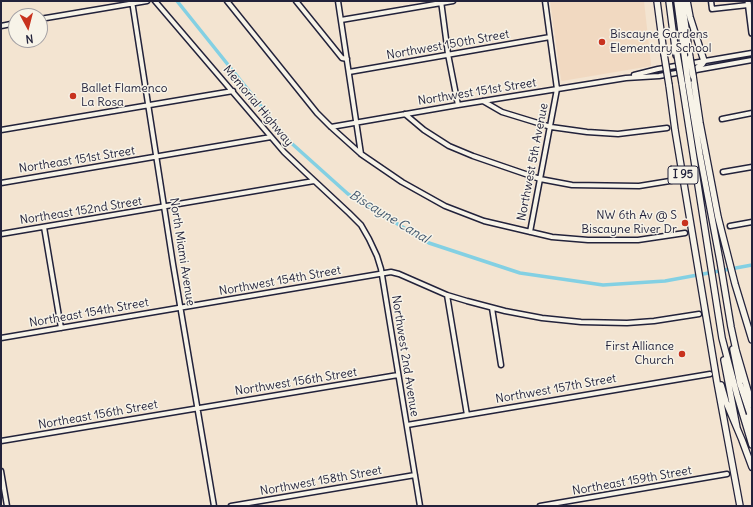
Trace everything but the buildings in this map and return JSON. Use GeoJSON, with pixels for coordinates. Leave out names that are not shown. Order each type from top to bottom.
{"type":"FeatureCollection","features":[{"type":"Feature","properties":{"kind":"highway","name":"I 95"},"geometry":{"type":"LineString","coordinates":[[657,1],[675,130],[717,382],[740,506]]}},
{"type":"Feature","properties":{"kind":"highway"},"geometry":{"type":"LineString","coordinates":[[670,1],[681,83],[722,338],[729,364],[750,425]]}},
{"type":"Feature","properties":{"kind":"highway"},"geometry":{"type":"LineString","coordinates":[[677,1],[700,155],[731,327],[752,405]]}},
{"type":"Feature","properties":{"kind":"highway","name":"I 95"},"geometry":{"type":"LineString","coordinates":[[682,1],[707,162],[727,253],[752,340]]}},
{"type":"Feature","properties":{"kind":"highway"},"geometry":{"type":"LineString","coordinates":[[687,1],[690,17],[704,61],[694,73]]}},
{"type":"Feature","properties":{"kind":"highway"},"geometry":{"type":"LineString","coordinates":[[712,281],[721,343],[737,428]]}},
{"type":"Feature","properties":{"kind":"highway"},"geometry":{"type":"LineString","coordinates":[[706,310],[709,316],[726,402],[752,467]]}},
{"type":"Feature","properties":{"kind":"highway"},"geometry":{"type":"LineString","coordinates":[[743,311],[752,326]]}},
{"type":"Feature","properties":{"kind":"highway"},"geometry":{"type":"LineString","coordinates":[[731,327],[733,357],[750,425],[752,445]]}},
{"type":"Feature","properties":{"kind":"main road"},"geometry":{"type":"LineString","coordinates":[[748,3],[752,32]]}},
{"type":"Feature","properties":{"kind":"street"},"geometry":{"type":"LineString","coordinates":[[48,18],[132,2],[147,1]]}},
{"type":"Feature","properties":{"kind":"street","name":"Memorial Highway"},"geometry":{"type":"LineString","coordinates":[[155,1],[294,162],[354,217]]}},
{"type":"Feature","properties":{"kind":"street"},"geometry":{"type":"LineString","coordinates":[[227,1],[317,113],[331,127],[361,154],[402,182],[445,206],[484,221],[552,237],[588,240],[638,240],[685,233]]}},
{"type":"Feature","properties":{"kind":"street"},"geometry":{"type":"LineString","coordinates":[[296,1],[342,58],[348,59]]}},
{"type":"Feature","properties":{"kind":"street"},"geometry":{"type":"LineString","coordinates":[[338,1],[348,59],[361,154]]}},
{"type":"Feature","properties":{"kind":"street"},"geometry":{"type":"LineString","coordinates":[[342,20],[453,1]]}},
{"type":"Feature","properties":{"kind":"street","name":"Northwest 5th Avenue"},"geometry":{"type":"LineString","coordinates":[[530,232],[558,89],[545,1]]}},
{"type":"Feature","properties":{"kind":"street"},"geometry":{"type":"LineString","coordinates":[[711,1],[712,10],[748,3]]}},
{"type":"Feature","properties":{"kind":"street","name":"North Miami Avenue"},"geometry":{"type":"LineString","coordinates":[[132,2],[164,207],[214,506]]}},
{"type":"Feature","properties":{"kind":"street"},"geometry":{"type":"LineString","coordinates":[[442,2],[448,54],[458,104]]}},
{"type":"Feature","properties":{"kind":"street","name":"Northwest 150th Street"},"geometry":{"type":"LineString","coordinates":[[349,72],[550,37]]}},
{"type":"Feature","properties":{"kind":"street","name":"Northwest 151st Street"},"geometry":{"type":"LineString","coordinates":[[626,78],[658,69],[752,53]]}},
{"type":"Feature","properties":{"kind":"street","name":"Northwest 151st Street"},"geometry":{"type":"LineString","coordinates":[[331,127],[458,104],[626,78],[694,73],[752,60]]}},
{"type":"Feature","properties":{"kind":"street"},"geometry":{"type":"LineString","coordinates":[[658,69],[659,76]]}},
{"type":"Feature","properties":{"kind":"street"},"geometry":{"type":"LineString","coordinates":[[1,130],[148,104],[233,91]]}},
{"type":"Feature","properties":{"kind":"street"},"geometry":{"type":"LineString","coordinates":[[482,101],[502,112],[551,127],[587,132],[618,134],[667,128]]}},
{"type":"Feature","properties":{"kind":"street"},"geometry":{"type":"LineString","coordinates":[[722,118],[752,113]]}},
{"type":"Feature","properties":{"kind":"street"},"geometry":{"type":"LineString","coordinates":[[405,114],[424,130],[449,146],[540,180],[572,185],[631,186],[676,180]]}},
{"type":"Feature","properties":{"kind":"street"},"geometry":{"type":"LineString","coordinates":[[156,157],[271,137]]}},
{"type":"Feature","properties":{"kind":"street","name":"Northeast 151st Street"},"geometry":{"type":"LineString","coordinates":[[1,183],[156,157]]}},
{"type":"Feature","properties":{"kind":"street"},"geometry":{"type":"LineString","coordinates":[[723,172],[752,167]]}},
{"type":"Feature","properties":{"kind":"street","name":"Northeast 152nd Street"},"geometry":{"type":"LineString","coordinates":[[1,234],[314,181]]}},
{"type":"Feature","properties":{"kind":"street","name":"Northwest 2nd Avenue"},"geometry":{"type":"LineString","coordinates":[[354,217],[369,239],[377,256],[420,506]]}},
{"type":"Feature","properties":{"kind":"street"},"geometry":{"type":"LineString","coordinates":[[730,226],[752,222]]}},
{"type":"Feature","properties":{"kind":"street"},"geometry":{"type":"LineString","coordinates":[[44,227],[60,328]]}},
{"type":"Feature","properties":{"kind":"street","name":"Northwest 154th Street"},"geometry":{"type":"LineString","coordinates":[[181,308],[391,272],[397,273],[447,294],[492,308],[542,318],[595,322],[640,322],[699,314]]}},
{"type":"Feature","properties":{"kind":"street"},"geometry":{"type":"LineString","coordinates":[[447,294],[467,415]]}},
{"type":"Feature","properties":{"kind":"street","name":"Northeast 154th Street"},"geometry":{"type":"LineString","coordinates":[[1,338],[181,308]]}},
{"type":"Feature","properties":{"kind":"street"},"geometry":{"type":"LineString","coordinates":[[492,308],[501,365]]}},
{"type":"Feature","properties":{"kind":"street","name":"Northwest 157th Street"},"geometry":{"type":"LineString","coordinates":[[407,425],[710,374]]}},
{"type":"Feature","properties":{"kind":"street","name":"Northwest 156th Street"},"geometry":{"type":"LineString","coordinates":[[197,408],[398,375]]}},
{"type":"Feature","properties":{"kind":"street","name":"Northeast 156th Street"},"geometry":{"type":"LineString","coordinates":[[1,442],[197,408]]}},
{"type":"Feature","properties":{"kind":"street"},"geometry":{"type":"LineString","coordinates":[[1,471],[7,506]]}},
{"type":"Feature","properties":{"kind":"street","name":"Northeast 159th Street"},"geometry":{"type":"LineString","coordinates":[[540,506],[727,474]]}},
{"type":"Feature","properties":{"kind":"street","name":"Northwest 158th Street"},"geometry":{"type":"LineString","coordinates":[[231,506],[415,475]]}},
{"type":"Feature","properties":{"kind":"shaded area","name":"Biscayne Gardens Elementary School"},"geometry":{"type":"Polygon","coordinates":[[[550,1],[644,1],[651,66],[562,81],[550,1]]]}},
{"type":"Feature","properties":{"kind":"waterway","name":"Biscayne Canal"},"geometry":{"type":"LineString","coordinates":[[177,1],[289,141],[348,194],[429,243],[520,273],[603,285],[665,281],[752,265]]}},
{"type":"Feature","properties":{"kind":"place","name":"Biscayne Gardens Elementary School"},"geometry":{"type":"Point","coordinates":[602,42]}},
{"type":"Feature","properties":{"kind":"place","name":"Ballet Flamenco La Rosa"},"geometry":{"type":"Point","coordinates":[73,96]}},
{"type":"Feature","properties":{"kind":"place","name":"NW 6th Av @ S Biscayne River Dr"},"geometry":{"type":"Point","coordinates":[685,223]}},
{"type":"Feature","properties":{"kind":"place","name":"First Alliance Church"},"geometry":{"type":"Point","coordinates":[682,354]}}]}
